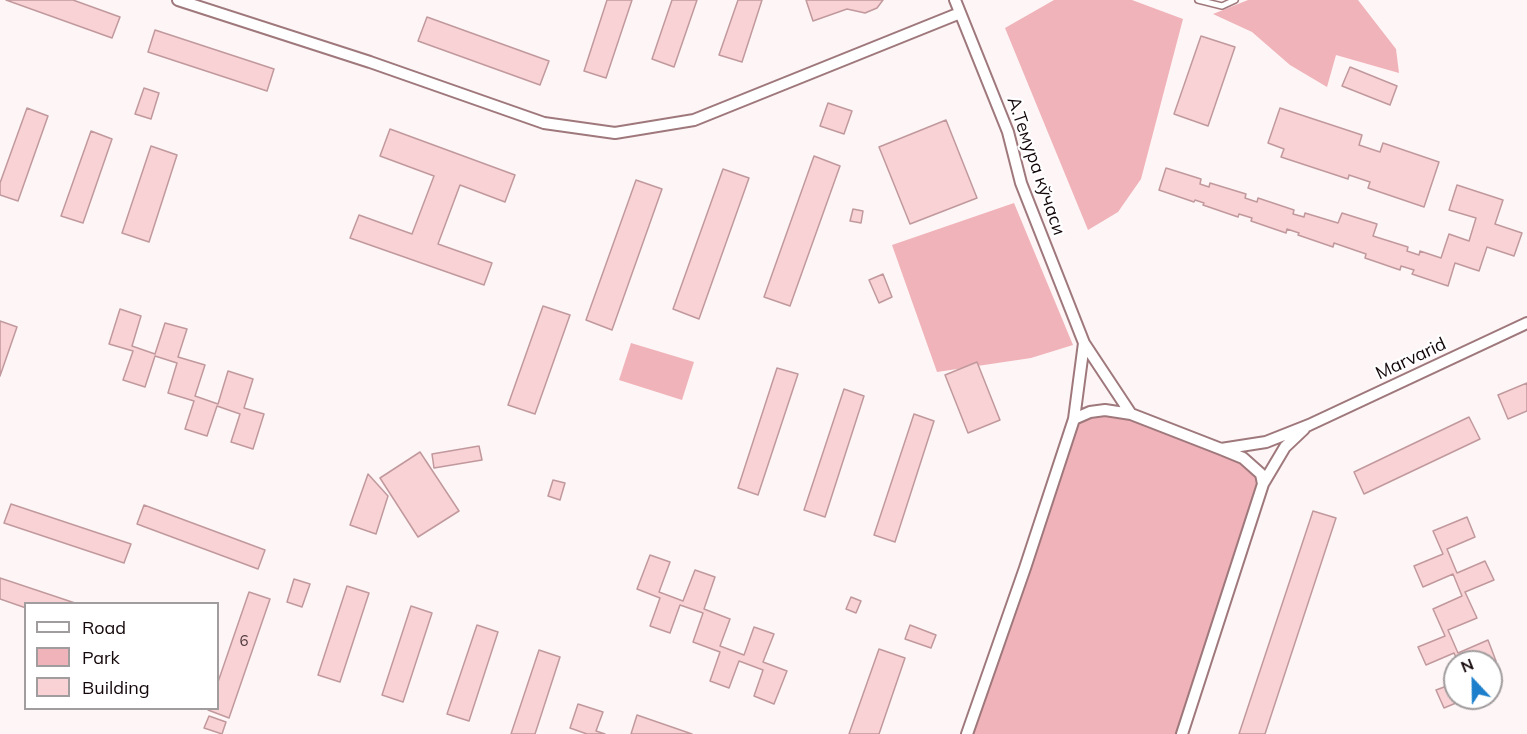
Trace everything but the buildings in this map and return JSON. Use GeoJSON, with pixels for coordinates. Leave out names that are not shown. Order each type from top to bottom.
{"type":"FeatureCollection","features":[{"type":"Feature","properties":{"kind":"street"},"geometry":{"type":"LineString","coordinates":[[178,0],[370,62],[544,123],[615,133],[694,120],[960,13]]}},
{"type":"Feature","properties":{"kind":"street","name":"А.Темура кўчаси"},"geometry":{"type":"LineString","coordinates":[[955,0],[1008,132],[1021,183],[1084,343],[1131,414]]}},
{"type":"Feature","properties":{"kind":"street","name":"Marvarid"},"geometry":{"type":"LineString","coordinates":[[1309,425],[1527,323]]}},
{"type":"Feature","properties":{"kind":"street"},"geometry":{"type":"LineString","coordinates":[[967,734],[1074,419],[1084,343]]}},
{"type":"Feature","properties":{"kind":"street"},"geometry":{"type":"LineString","coordinates":[[1074,419],[1090,412],[1105,410],[1131,414],[1243,458],[1261,474],[1263,484]]}},
{"type":"Feature","properties":{"kind":"street"},"geometry":{"type":"LineString","coordinates":[[1221,449],[1266,442],[1309,425]]}},
{"type":"Feature","properties":{"kind":"street"},"geometry":{"type":"LineString","coordinates":[[1182,734],[1263,484],[1285,447],[1309,425]]}},
{"type":"Feature","properties":{"kind":"lane"},"geometry":{"type":"LineString","coordinates":[[1202,1],[1222,6],[1235,0]]}},
{"type":"Feature","properties":{"kind":"green space"},"geometry":{"type":"Polygon","coordinates":[[[1054,0],[1132,0],[1183,19],[1141,179],[1118,212],[1088,230],[1005,28],[1054,0]]]}},
{"type":"Feature","properties":{"kind":"green space"},"geometry":{"type":"Polygon","coordinates":[[[1248,0],[1358,0],[1396,49],[1399,73],[1336,55],[1327,87],[1290,65],[1252,32],[1213,14],[1248,0]]]}},
{"type":"Feature","properties":{"kind":"green space"},"geometry":{"type":"Polygon","coordinates":[[[1014,203],[1073,345],[1031,358],[937,372],[892,245],[1014,203]]]}},
{"type":"Feature","properties":{"kind":"green space"},"geometry":{"type":"Polygon","coordinates":[[[631,343],[694,362],[682,400],[619,380],[631,343]]]}},
{"type":"Feature","properties":{"kind":"green space"},"geometry":{"type":"Polygon","coordinates":[[[1105,410],[1221,449],[1261,474],[1182,734],[967,734],[1074,419],[1105,410]]]}}]}
